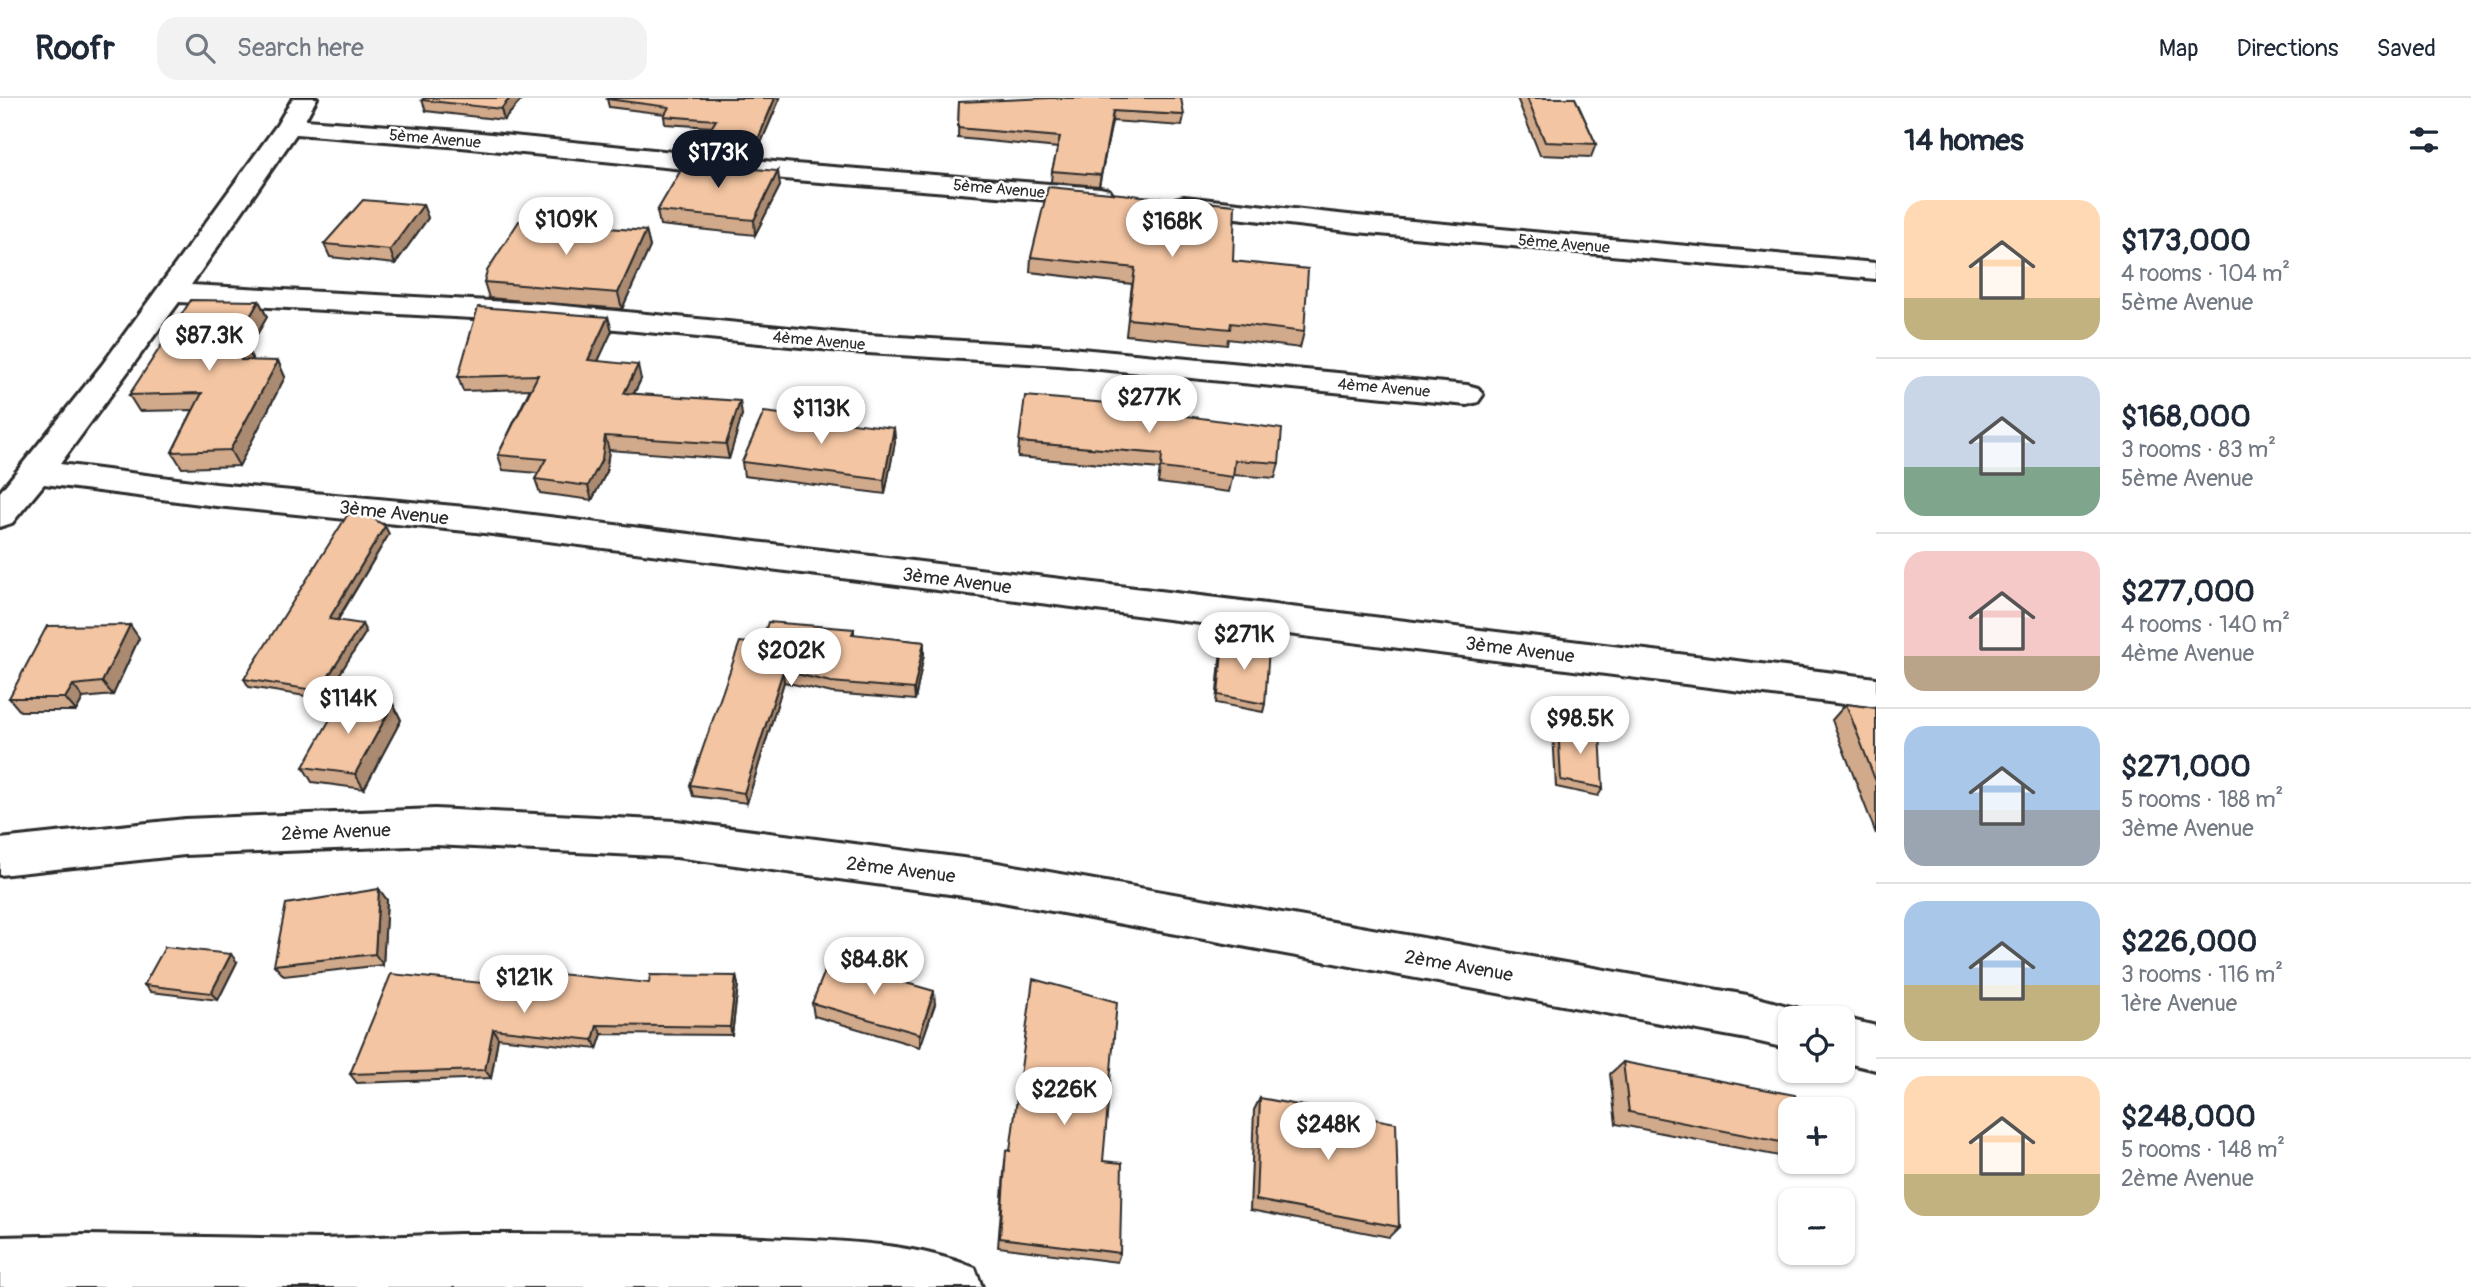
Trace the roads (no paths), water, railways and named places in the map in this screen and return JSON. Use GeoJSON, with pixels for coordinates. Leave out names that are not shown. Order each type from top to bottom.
{"type":"FeatureCollection","features":[{"type":"Feature","properties":{"kind":"street"},"geometry":{"type":"LineString","coordinates":[[4,505],[37,472],[170,293],[289,126],[305,98]]}},
{"type":"Feature","properties":{"kind":"street","name":"5ème Avenue"},"geometry":{"type":"LineString","coordinates":[[289,126],[1124,199]]}},
{"type":"Feature","properties":{"kind":"street","name":"5ème Avenue"},"geometry":{"type":"LineString","coordinates":[[1161,202],[1379,227],[1876,271]]}},
{"type":"Feature","properties":{"kind":"street","name":"4ème Avenue"},"geometry":{"type":"LineString","coordinates":[[170,293],[544,313],[852,343],[1059,356],[1467,395]]}},
{"type":"Feature","properties":{"kind":"street","name":"3ème Avenue"},"geometry":{"type":"LineString","coordinates":[[37,472],[216,495],[503,524],[1876,693]]}},
{"type":"Feature","properties":{"kind":"street","name":"2ème Avenue"},"geometry":{"type":"LineString","coordinates":[[0,857],[185,837],[435,827],[676,839],[986,880],[1778,1025]]}},
{"type":"Feature","properties":{"kind":"street"},"geometry":{"type":"LineString","coordinates":[[1855,1043],[1876,1048]]}},
{"type":"Feature","properties":{"kind":"street"},"geometry":{"type":"LineString","coordinates":[[0,1263],[87,1261],[324,1265],[459,1260],[694,1261],[864,1268],[956,1287]]}}]}
